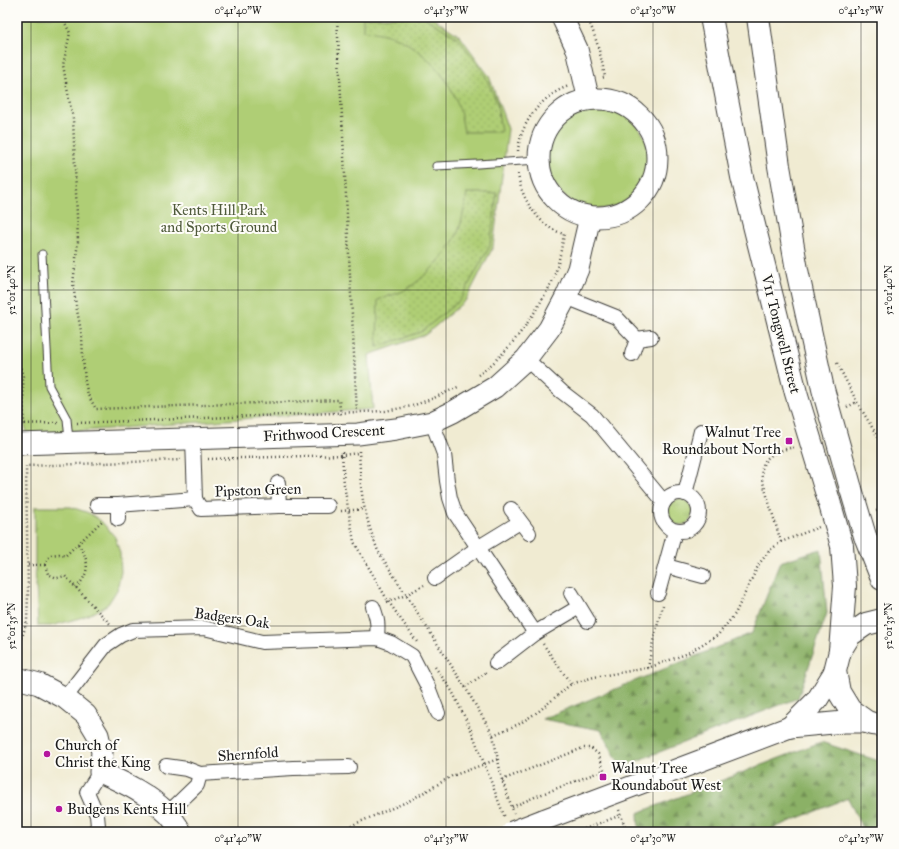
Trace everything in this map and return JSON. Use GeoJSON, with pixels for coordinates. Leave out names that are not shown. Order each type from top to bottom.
{"type":"FeatureCollection","features":[{"type":"Feature","properties":{"kind":"highway","name":"V11 Tongwell Street"},"geometry":{"type":"LineString","coordinates":[[711,17],[742,177],[796,393],[842,546],[845,586],[837,661],[838,692],[850,710],[876,726]]}},
{"type":"Feature","properties":{"kind":"highway","name":"V11 Tongwell Street"},"geometry":{"type":"LineString","coordinates":[[758,17],[779,166],[797,270],[823,389],[865,536],[882,579]]}},
{"type":"Feature","properties":{"kind":"highway"},"geometry":{"type":"LineString","coordinates":[[837,661],[850,635],[866,624],[882,620]]}},
{"type":"Feature","properties":{"kind":"street"},"geometry":{"type":"LineString","coordinates":[[562,17],[577,49],[589,90],[631,109],[646,122],[655,140],[658,160],[654,180],[644,197],[629,210],[610,217],[590,217],[574,213],[560,204],[549,192],[541,176],[539,160],[541,141],[550,124],[561,112],[578,102],[589,90]]}},
{"type":"Feature","properties":{"kind":"street","name":"Frithwood Crescent"},"geometry":{"type":"LineString","coordinates":[[22,437],[68,433],[193,439],[358,434],[432,422],[453,412],[494,387],[526,359],[550,328],[578,269],[590,217]]}},
{"type":"Feature","properties":{"kind":"street"},"geometry":{"type":"LineString","coordinates":[[566,297],[616,317],[637,339]]}},
{"type":"Feature","properties":{"kind":"street"},"geometry":{"type":"LineString","coordinates":[[637,339],[651,336]]}},
{"type":"Feature","properties":{"kind":"street"},"geometry":{"type":"LineString","coordinates":[[632,354],[637,339]]}},
{"type":"Feature","properties":{"kind":"street"},"geometry":{"type":"LineString","coordinates":[[526,359],[562,392],[592,415],[664,502]]}},
{"type":"Feature","properties":{"kind":"street"},"geometry":{"type":"LineString","coordinates":[[432,422],[444,454],[450,498],[455,513],[536,633]]}},
{"type":"Feature","properties":{"kind":"street"},"geometry":{"type":"LineString","coordinates":[[685,494],[701,431]]}},
{"type":"Feature","properties":{"kind":"street","name":"Pipston Green"},"geometry":{"type":"LineString","coordinates":[[193,439],[195,499],[201,509],[328,506]]}},
{"type":"Feature","properties":{"kind":"street"},"geometry":{"type":"LineString","coordinates":[[278,483],[279,506]]}},
{"type":"Feature","properties":{"kind":"street"},"geometry":{"type":"LineString","coordinates":[[679,493],[690,496],[698,505],[699,517],[692,527],[687,530],[675,531],[665,524],[662,519],[661,514],[664,502],[673,494],[679,493]]}},
{"type":"Feature","properties":{"kind":"street","name":"Pipston Green"},"geometry":{"type":"LineString","coordinates":[[97,505],[118,505],[195,499]]}},
{"type":"Feature","properties":{"kind":"street"},"geometry":{"type":"LineString","coordinates":[[118,505],[118,519]]}},
{"type":"Feature","properties":{"kind":"street"},"geometry":{"type":"LineString","coordinates":[[435,578],[479,547],[524,528],[511,509]]}},
{"type":"Feature","properties":{"kind":"street"},"geometry":{"type":"LineString","coordinates":[[661,597],[666,566],[675,531]]}},
{"type":"Feature","properties":{"kind":"street"},"geometry":{"type":"LineString","coordinates":[[666,566],[703,576]]}},
{"type":"Feature","properties":{"kind":"street"},"geometry":{"type":"LineString","coordinates":[[571,593],[588,621]]}},
{"type":"Feature","properties":{"kind":"street"},"geometry":{"type":"LineString","coordinates":[[373,607],[377,618],[378,628],[376,638]]}},
{"type":"Feature","properties":{"kind":"street"},"geometry":{"type":"LineString","coordinates":[[496,663],[536,633],[579,607]]}},
{"type":"Feature","properties":{"kind":"street","name":"Badgers Oak"},"geometry":{"type":"LineString","coordinates":[[65,698],[106,645],[121,635],[133,630],[204,628],[262,642],[376,638],[391,643],[412,656],[428,687],[438,713]]}},
{"type":"Feature","properties":{"kind":"street"},"geometry":{"type":"LineString","coordinates":[[790,727],[817,700],[837,661]]}},
{"type":"Feature","properties":{"kind":"street"},"geometry":{"type":"LineString","coordinates":[[17,678],[39,684],[65,698],[86,716],[98,735],[102,752],[100,772],[87,792],[97,815],[98,826],[94,832]]}},
{"type":"Feature","properties":{"kind":"street"},"geometry":{"type":"LineString","coordinates":[[512,832],[790,727],[844,722],[876,726]]}},
{"type":"Feature","properties":{"kind":"street"},"geometry":{"type":"LineString","coordinates":[[166,766],[187,769],[200,774]]}},
{"type":"Feature","properties":{"kind":"street","name":"Shernfold"},"geometry":{"type":"LineString","coordinates":[[168,813],[197,785],[200,774],[287,768],[349,767]]}},
{"type":"Feature","properties":{"kind":"street"},"geometry":{"type":"LineString","coordinates":[[100,772],[147,795],[168,813],[182,832]]}},
{"type":"Feature","properties":{"kind":"lane"},"geometry":{"type":"LineString","coordinates":[[436,166],[539,160]]}},
{"type":"Feature","properties":{"kind":"lane"},"geometry":{"type":"LineString","coordinates":[[42,254],[49,386],[67,419],[68,433]]}},
{"type":"Feature","properties":{"kind":"path"},"geometry":{"type":"LineString","coordinates":[[474,378],[484,371],[504,352],[528,324],[551,284],[562,245],[564,234],[553,230],[544,223],[527,202],[521,187],[517,161],[518,146],[524,128],[533,113],[548,97],[555,92],[566,86],[589,90]]}},
{"type":"Feature","properties":{"kind":"path"},"geometry":{"type":"LineString","coordinates":[[17,361],[23,373],[22,437],[26,466]]}},
{"type":"Feature","properties":{"kind":"path"},"geometry":{"type":"LineString","coordinates":[[837,363],[882,444]]}},
{"type":"Feature","properties":{"kind":"path"},"geometry":{"type":"LineString","coordinates":[[22,437],[385,411],[412,406],[463,385]]}},
{"type":"Feature","properties":{"kind":"path"},"geometry":{"type":"LineString","coordinates":[[17,424],[22,437]]}},
{"type":"Feature","properties":{"kind":"path"},"geometry":{"type":"LineString","coordinates":[[781,542],[762,479],[762,468],[767,459],[775,453],[811,441]]}},
{"type":"Feature","properties":{"kind":"path"},"geometry":{"type":"LineString","coordinates":[[44,565],[50,555],[59,554],[65,556],[118,505]]}},
{"type":"Feature","properties":{"kind":"path"},"geometry":{"type":"LineString","coordinates":[[328,506],[329,511],[365,509]]}},
{"type":"Feature","properties":{"kind":"path"},"geometry":{"type":"LineString","coordinates":[[493,735],[519,724],[539,711],[571,684],[594,677],[648,668],[686,654],[718,635],[735,614],[759,564],[770,550],[781,542],[816,528]]}},
{"type":"Feature","properties":{"kind":"path"},"geometry":{"type":"LineString","coordinates":[[76,588],[84,579],[87,564],[86,556],[78,544]]}},
{"type":"Feature","properties":{"kind":"path"},"geometry":{"type":"LineString","coordinates":[[28,565],[44,565]]}},
{"type":"Feature","properties":{"kind":"path"},"geometry":{"type":"LineString","coordinates":[[44,565],[48,574],[57,578],[65,576],[121,635]]}},
{"type":"Feature","properties":{"kind":"path"},"geometry":{"type":"LineString","coordinates":[[373,607],[406,595],[435,578]]}},
{"type":"Feature","properties":{"kind":"path"},"geometry":{"type":"LineString","coordinates":[[648,668],[661,597]]}},
{"type":"Feature","properties":{"kind":"path"},"geometry":{"type":"LineString","coordinates":[[536,633],[571,684]]}},
{"type":"Feature","properties":{"kind":"path"},"geometry":{"type":"LineString","coordinates":[[464,687],[492,668],[496,663]]}},
{"type":"Feature","properties":{"kind":"path"},"geometry":{"type":"LineString","coordinates":[[502,780],[583,748],[591,748],[598,754],[627,832]]}},
{"type":"Feature","properties":{"kind":"path"},"geometry":{"type":"LineString","coordinates":[[336,832],[409,801],[452,776],[498,759]]}},
{"type":"Feature","properties":{"kind":"path"},"geometry":{"type":"LineString","coordinates":[[512,807],[604,770]]}},
{"type":"Feature","properties":{"kind":"path"},"geometry":{"type":"LineString","coordinates":[[577,832],[621,815]]}},
{"type":"Feature","properties":{"kind":"green space","name":"Kents Hill Park and Sports Ground"},"geometry":{"type":"Polygon","coordinates":[[[17,17],[431,17],[460,36],[489,76],[508,129],[493,247],[466,300],[425,335],[369,355],[373,409],[28,435],[24,424],[23,373],[17,373],[17,17]]]}},
{"type":"Feature","properties":{"kind":"green space"},"geometry":{"type":"Polygon","coordinates":[[[363,17],[424,17],[458,38],[484,73],[497,103],[501,132],[464,132],[460,109],[453,93],[448,83],[434,66],[417,50],[399,39],[386,34],[363,30],[363,17]]]}},
{"type":"Feature","properties":{"kind":"green space"},"geometry":{"type":"Polygon","coordinates":[[[598,107],[618,111],[634,122],[645,138],[649,158],[645,178],[634,194],[618,205],[598,209],[578,205],[562,194],[551,178],[547,158],[551,138],[562,122],[578,111],[598,107]]]}},
{"type":"Feature","properties":{"kind":"green space"},"geometry":{"type":"Polygon","coordinates":[[[467,193],[497,193],[490,246],[460,300],[421,332],[377,347],[378,300],[401,292],[416,283],[444,255],[457,235],[467,193]]]}},
{"type":"Feature","properties":{"kind":"green space"},"geometry":{"type":"Polygon","coordinates":[[[680,499],[689,503],[693,512],[689,521],[680,525],[671,521],[667,512],[671,503],[680,499]]]}},
{"type":"Feature","properties":{"kind":"green space"},"geometry":{"type":"Polygon","coordinates":[[[35,507],[71,507],[89,513],[101,521],[115,537],[120,553],[121,572],[117,590],[108,604],[83,617],[51,626],[38,626],[35,565],[35,507]]]}},
{"type":"Feature","properties":{"kind":"green space"},"geometry":{"type":"Polygon","coordinates":[[[821,549],[827,613],[798,698],[621,767],[601,730],[542,719],[752,633],[780,562],[821,549]]]}},
{"type":"Feature","properties":{"kind":"green space"},"geometry":{"type":"Polygon","coordinates":[[[821,742],[882,762],[882,832],[864,832],[848,798],[764,832],[639,832],[638,813],[821,742]]]}},
{"type":"Feature","properties":{"kind":"place","name":"Walnut Tree Roundabout North"},"geometry":{"type":"Point","coordinates":[789,441]}},
{"type":"Feature","properties":{"kind":"place","name":"Church of Christ the King"},"geometry":{"type":"Point","coordinates":[47,754]}},
{"type":"Feature","properties":{"kind":"place","name":"Walnut Tree Roundabout West"},"geometry":{"type":"Point","coordinates":[603,777]}},
{"type":"Feature","properties":{"kind":"place","name":"Budgens Kents Hill"},"geometry":{"type":"Point","coordinates":[59,809]}}]}
